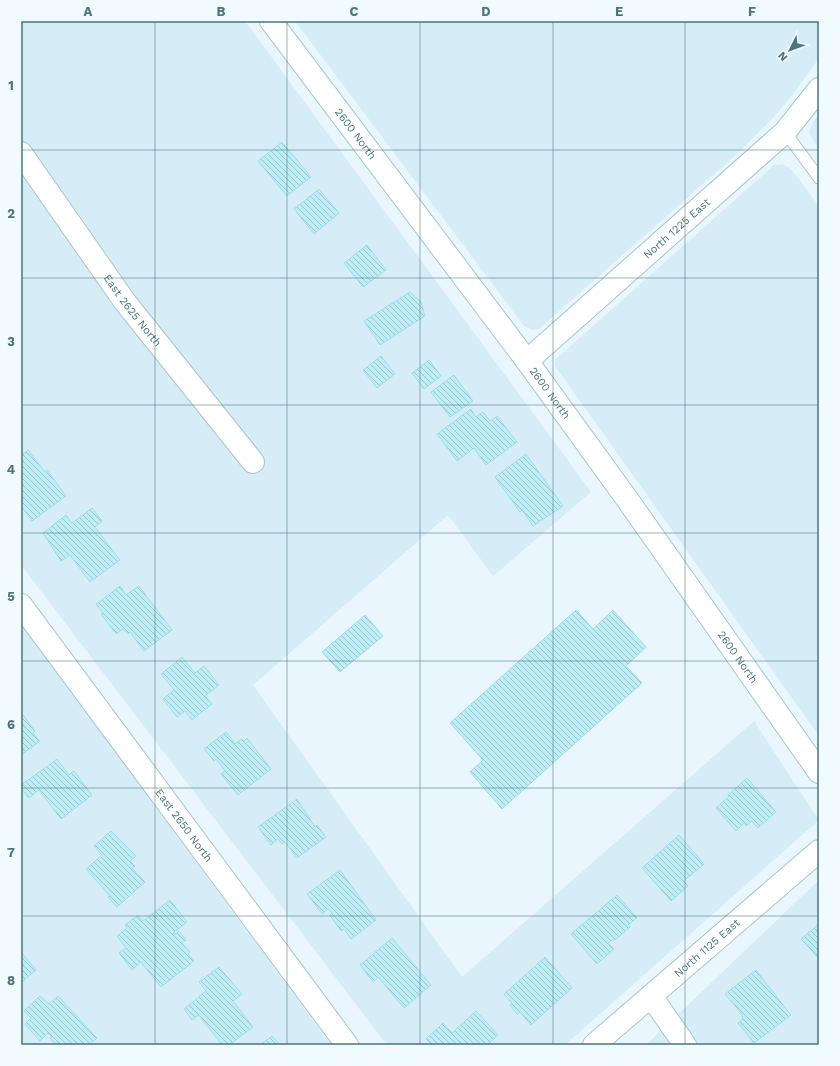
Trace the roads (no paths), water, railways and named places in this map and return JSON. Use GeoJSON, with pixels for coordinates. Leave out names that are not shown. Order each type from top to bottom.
{"type":"FeatureCollection","features":[{"type":"Feature","properties":{"kind":"street","name":"2600 North"},"geometry":{"type":"LineString","coordinates":[[271,21],[527,361],[632,506],[819,772]]}},
{"type":"Feature","properties":{"kind":"street","name":"North 1225 East"},"geometry":{"type":"LineString","coordinates":[[527,361],[785,132],[819,89]]}},
{"type":"Feature","properties":{"kind":"street","name":"East 2625 North"},"geometry":{"type":"LineString","coordinates":[[21,153],[125,302],[253,462]]}},
{"type":"Feature","properties":{"kind":"street","name":"East 2650 North"},"geometry":{"type":"LineString","coordinates":[[21,605],[347,1045]]}},
{"type":"Feature","properties":{"kind":"street","name":"North 1125 East"},"geometry":{"type":"LineString","coordinates":[[594,1045],[819,851]]}},
{"type":"Feature","properties":{"kind":"street"},"geometry":{"type":"LineString","coordinates":[[651,996],[685,1045]]}},
{"type":"Feature","properties":{"kind":"lane"},"geometry":{"type":"LineString","coordinates":[[785,132],[819,178]]}}]}
